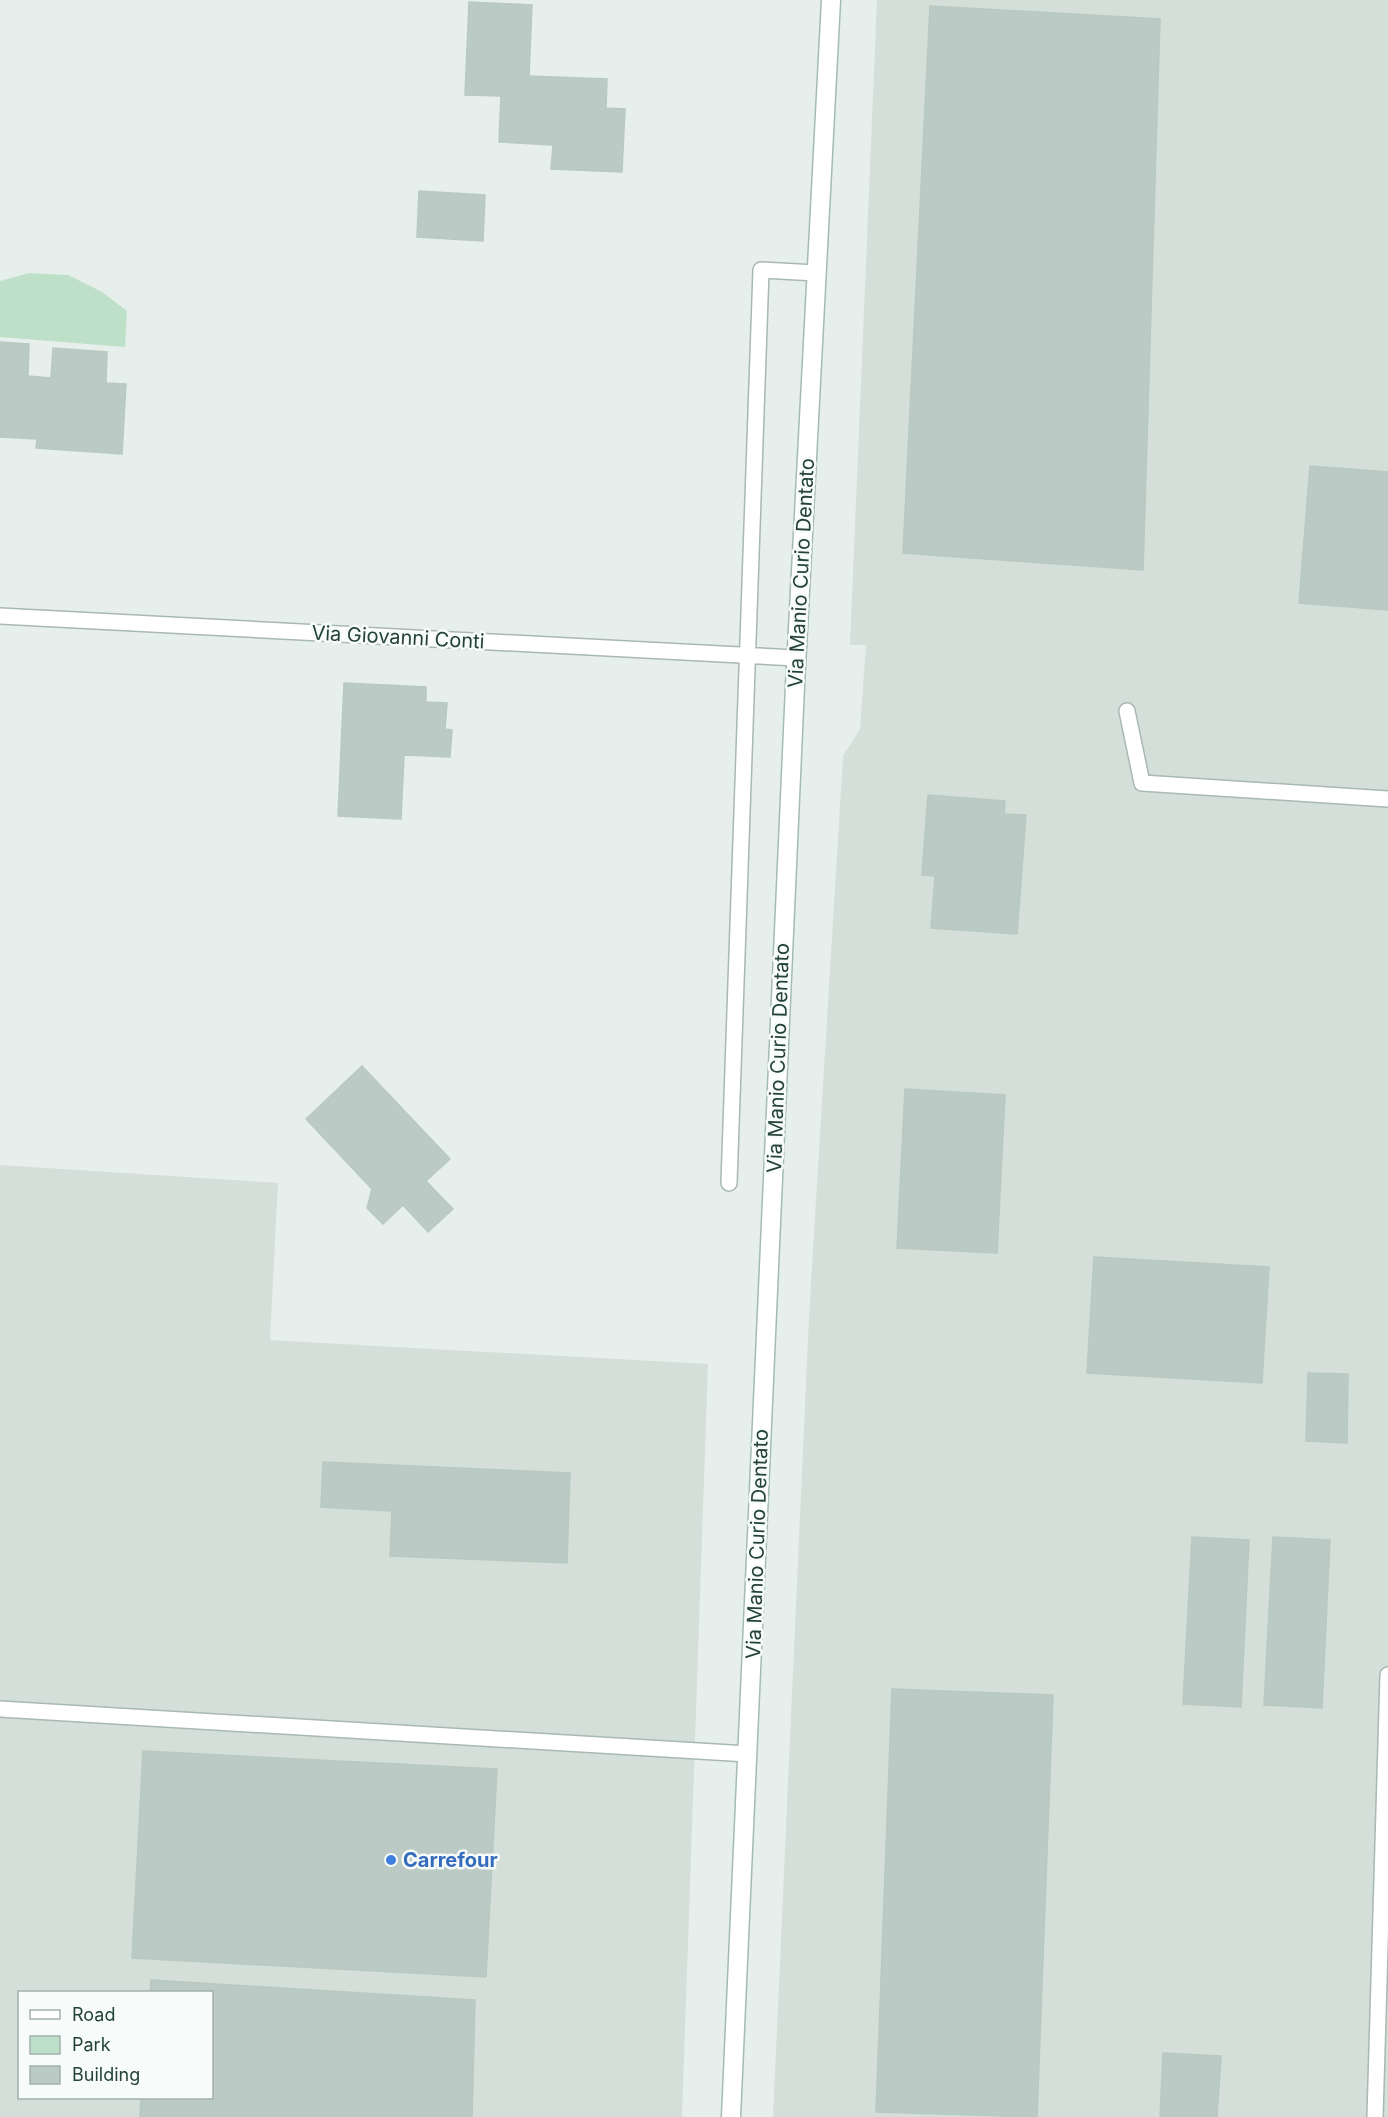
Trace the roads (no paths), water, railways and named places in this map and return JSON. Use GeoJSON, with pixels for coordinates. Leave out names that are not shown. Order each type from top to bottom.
{"type":"FeatureCollection","features":[{"type":"Feature","properties":{"kind":"main road","name":"Via Manio Curio Dentato"},"geometry":{"type":"LineString","coordinates":[[731,2117],[796,658],[831,0]]}},
{"type":"Feature","properties":{"kind":"lane"},"geometry":{"type":"LineString","coordinates":[[729,1184],[761,270],[816,273]]}},
{"type":"Feature","properties":{"kind":"lane","name":"Via Giovanni Conti"},"geometry":{"type":"LineString","coordinates":[[0,616],[796,658]]}},
{"type":"Feature","properties":{"kind":"lane"},"geometry":{"type":"LineString","coordinates":[[1127,711],[1142,783],[1388,800]]}},
{"type":"Feature","properties":{"kind":"lane"},"geometry":{"type":"LineString","coordinates":[[1375,2117],[1388,1675]]}},
{"type":"Feature","properties":{"kind":"lane"},"geometry":{"type":"LineString","coordinates":[[0,1709],[748,1754]]}},
{"type":"Feature","properties":{"kind":"place","name":"Carrefour"},"geometry":{"type":"Point","coordinates":[391,1860]}}]}
